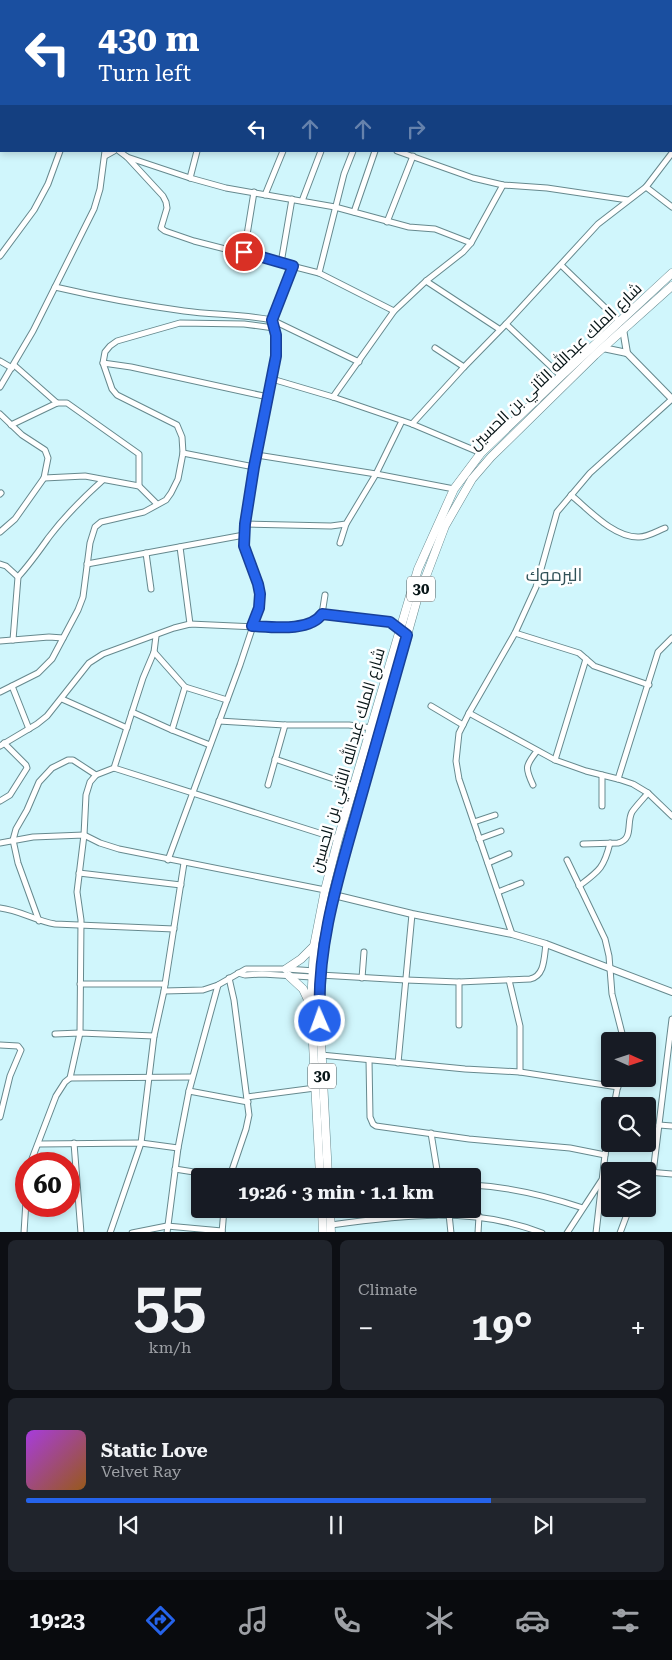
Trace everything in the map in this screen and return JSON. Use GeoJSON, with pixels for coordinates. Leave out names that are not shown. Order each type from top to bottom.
{"type":"FeatureCollection","features":[{"type":"Feature","properties":{"kind":"main road","name":"شارع الملك عبدالله الثاني بن الحسين"},"geometry":{"type":"LineString","coordinates":[[320,1168],[311,1006],[314,946],[325,890],[338,839],[418,569],[454,489],[481,453],[561,376],[622,326],[671,281]]}},
{"type":"Feature","properties":{"kind":"main road","name":"شارع الملك عبدالله الثاني بن الحسين"},"geometry":{"type":"LineString","coordinates":[[328,1168],[319,1003],[314,974],[334,895],[417,600],[438,541],[452,511],[472,479],[498,450],[604,348],[622,326]]}},
{"type":"Feature","properties":{"kind":"main road"},"geometry":{"type":"LineString","coordinates":[[311,1006],[303,989],[288,972],[314,946]]}},
{"type":"Feature","properties":{"kind":"main road"},"geometry":{"type":"LineString","coordinates":[[322,1218],[323,1232]]}},
{"type":"Feature","properties":{"kind":"street"},"geometry":{"type":"LineString","coordinates":[[0,256],[34,210],[48,184],[60,152]]}},
{"type":"Feature","properties":{"kind":"street"},"geometry":{"type":"LineString","coordinates":[[120,152],[163,196],[167,208],[161,228],[170,233],[194,240],[319,273],[394,311]]}},
{"type":"Feature","properties":{"kind":"street"},"geometry":{"type":"LineString","coordinates":[[190,178],[197,152]]}},
{"type":"Feature","properties":{"kind":"street"},"geometry":{"type":"LineString","coordinates":[[264,195],[283,152]]}},
{"type":"Feature","properties":{"kind":"street"},"geometry":{"type":"LineString","coordinates":[[302,200],[321,152]]}},
{"type":"Feature","properties":{"kind":"street"},"geometry":{"type":"LineString","coordinates":[[319,273],[344,174],[354,152]]}},
{"type":"Feature","properties":{"kind":"street"},"geometry":{"type":"LineString","coordinates":[[354,212],[375,152]]}},
{"type":"Feature","properties":{"kind":"street"},"geometry":{"type":"LineString","coordinates":[[400,152],[474,178],[503,185],[547,188],[628,200]]}},
{"type":"Feature","properties":{"kind":"street"},"geometry":{"type":"LineString","coordinates":[[412,424],[598,224],[646,187],[672,153]]}},
{"type":"Feature","properties":{"kind":"street"},"geometry":{"type":"LineString","coordinates":[[0,387],[56,287],[94,209],[100,189],[105,154]]}},
{"type":"Feature","properties":{"kind":"street"},"geometry":{"type":"LineString","coordinates":[[387,222],[413,156]]}},
{"type":"Feature","properties":{"kind":"street"},"geometry":{"type":"LineString","coordinates":[[127,157],[226,188],[335,207],[409,227],[435,229],[471,243]]}},
{"type":"Feature","properties":{"kind":"street"},"geometry":{"type":"LineString","coordinates":[[333,397],[360,362],[394,311],[471,243],[503,185]]}},
{"type":"Feature","properties":{"kind":"street"},"geometry":{"type":"LineString","coordinates":[[646,187],[672,207]]}},
{"type":"Feature","properties":{"kind":"street"},"geometry":{"type":"LineString","coordinates":[[244,252],[254,192]]}},
{"type":"Feature","properties":{"kind":"street"},"geometry":{"type":"LineString","coordinates":[[281,262],[292,199]]}},
{"type":"Feature","properties":{"kind":"street"},"geometry":{"type":"LineString","coordinates":[[560,265],[622,326],[627,353]]}},
{"type":"Feature","properties":{"kind":"street"},"geometry":{"type":"LineString","coordinates":[[168,860],[259,608],[260,594],[258,584],[246,552],[245,524],[254,467],[272,379],[276,343],[272,320],[293,266]]}},
{"type":"Feature","properties":{"kind":"street"},"geometry":{"type":"LineString","coordinates":[[426,281],[499,330]]}},
{"type":"Feature","properties":{"kind":"street"},"geometry":{"type":"LineString","coordinates":[[56,287],[110,299],[183,311],[256,316],[272,320],[360,362]]}},
{"type":"Feature","properties":{"kind":"street"},"geometry":{"type":"LineString","coordinates":[[0,692],[46,667],[63,638],[83,597],[90,543],[95,527],[106,521],[144,512],[166,500],[178,479],[183,453],[182,437],[177,425],[117,395],[109,382],[103,363],[105,352],[117,341],[180,324],[244,324],[274,328]]}},
{"type":"Feature","properties":{"kind":"street"},"geometry":{"type":"LineString","coordinates":[[506,324],[561,376]]}},
{"type":"Feature","properties":{"kind":"street"},"geometry":{"type":"LineString","coordinates":[[435,348],[464,366]]}},
{"type":"Feature","properties":{"kind":"street"},"geometry":{"type":"LineString","coordinates":[[512,934],[457,770],[457,742],[462,725],[515,632],[536,588],[557,512],[590,473],[672,399],[627,353],[604,348]]}},
{"type":"Feature","properties":{"kind":"street"},"geometry":{"type":"LineString","coordinates":[[0,360],[13,366],[57,403]]}},
{"type":"Feature","properties":{"kind":"street"},"geometry":{"type":"LineString","coordinates":[[103,363],[131,367],[268,397]]}},
{"type":"Feature","properties":{"kind":"street"},"geometry":{"type":"LineString","coordinates":[[272,379],[333,397],[412,424],[481,453]]}},
{"type":"Feature","properties":{"kind":"street"},"geometry":{"type":"LineString","coordinates":[[11,425],[57,403],[67,403],[139,454],[139,486]]}},
{"type":"Feature","properties":{"kind":"street"},"geometry":{"type":"LineString","coordinates":[[0,414],[22,435],[45,450],[48,458],[44,478],[15,519],[0,532]]}},
{"type":"Feature","properties":{"kind":"street"},"geometry":{"type":"LineString","coordinates":[[340,543],[346,524],[376,474],[402,421]]}},
{"type":"Feature","properties":{"kind":"street"},"geometry":{"type":"LineString","coordinates":[[183,453],[254,467]]}},
{"type":"Feature","properties":{"kind":"street"},"geometry":{"type":"LineString","coordinates":[[257,455],[376,474],[454,489]]}},
{"type":"Feature","properties":{"kind":"street"},"geometry":{"type":"LineString","coordinates":[[44,478],[85,476],[139,486],[157,504]]}},
{"type":"Feature","properties":{"kind":"street"},"geometry":{"type":"LineString","coordinates":[[13,640],[18,577],[77,505],[103,480]]}},
{"type":"Feature","properties":{"kind":"street"},"geometry":{"type":"LineString","coordinates":[[571,495],[621,534],[640,537],[665,528]]}},
{"type":"Feature","properties":{"kind":"street"},"geometry":{"type":"LineString","coordinates":[[245,524],[331,526],[346,524]]}},
{"type":"Feature","properties":{"kind":"street"},"geometry":{"type":"LineString","coordinates":[[87,564],[244,535]]}},
{"type":"Feature","properties":{"kind":"street"},"geometry":{"type":"LineString","coordinates":[[180,547],[190,624]]}},
{"type":"Feature","properties":{"kind":"street"},"geometry":{"type":"LineString","coordinates":[[146,553],[151,589]]}},
{"type":"Feature","properties":{"kind":"street"},"geometry":{"type":"LineString","coordinates":[[0,564],[6,566],[18,577]]}},
{"type":"Feature","properties":{"kind":"street"},"geometry":{"type":"LineString","coordinates":[[0,801],[10,795],[28,768],[2,745],[47,716],[89,663],[96,658],[174,628],[190,624],[281,628],[298,626],[318,620],[322,614],[325,595]]}},
{"type":"Feature","properties":{"kind":"street"},"geometry":{"type":"LineString","coordinates":[[322,614],[387,621],[393,623],[407,635]]}},
{"type":"Feature","properties":{"kind":"street"},"geometry":{"type":"LineString","coordinates":[[515,632],[580,653],[594,666],[649,685]]}},
{"type":"Feature","properties":{"kind":"street"},"geometry":{"type":"LineString","coordinates":[[114,768],[154,652],[156,636]]}},
{"type":"Feature","properties":{"kind":"street"},"geometry":{"type":"LineString","coordinates":[[0,641],[63,638]]}},
{"type":"Feature","properties":{"kind":"street"},"geometry":{"type":"LineString","coordinates":[[618,779],[658,652],[672,638]]}},
{"type":"Feature","properties":{"kind":"street"},"geometry":{"type":"LineString","coordinates":[[154,652],[185,687],[227,700]]}},
{"type":"Feature","properties":{"kind":"street"},"geometry":{"type":"LineString","coordinates":[[555,760],[586,659]]}},
{"type":"Feature","properties":{"kind":"street"},"geometry":{"type":"LineString","coordinates":[[12,686],[29,729]]}},
{"type":"Feature","properties":{"kind":"street"},"geometry":{"type":"LineString","coordinates":[[172,730],[185,687]]}},
{"type":"Feature","properties":{"kind":"street"},"geometry":{"type":"LineString","coordinates":[[62,699],[127,728]]}},
{"type":"Feature","properties":{"kind":"street"},"geometry":{"type":"LineString","coordinates":[[431,706],[462,725]]}},
{"type":"Feature","properties":{"kind":"street"},"geometry":{"type":"LineString","coordinates":[[132,712],[210,745]]}},
{"type":"Feature","properties":{"kind":"street"},"geometry":{"type":"LineString","coordinates":[[469,713],[555,760],[633,784],[648,793],[672,816]]}},
{"type":"Feature","properties":{"kind":"street"},"geometry":{"type":"LineString","coordinates":[[219,721],[285,725],[350,725],[372,728]]}},
{"type":"Feature","properties":{"kind":"street"},"geometry":{"type":"LineString","coordinates":[[268,785],[285,725]]}},
{"type":"Feature","properties":{"kind":"street"},"geometry":{"type":"LineString","coordinates":[[533,785],[527,772],[527,766],[537,751]]}},
{"type":"Feature","properties":{"kind":"street"},"geometry":{"type":"LineString","coordinates":[[39,921],[18,863],[13,840],[16,829],[27,810],[39,782],[52,768],[65,761],[73,760],[96,775]]}},
{"type":"Feature","properties":{"kind":"street"},"geometry":{"type":"LineString","coordinates":[[275,760],[354,786]]}},
{"type":"Feature","properties":{"kind":"street"},"geometry":{"type":"LineString","coordinates":[[70,1078],[80,1033],[81,912],[77,896],[84,835],[86,795],[90,782],[96,775],[114,768],[338,839]]}},
{"type":"Feature","properties":{"kind":"street"},"geometry":{"type":"LineString","coordinates":[[602,775],[602,806]]}},
{"type":"Feature","properties":{"kind":"street"},"geometry":{"type":"LineString","coordinates":[[583,844],[621,842],[626,839],[632,813],[648,793]]}},
{"type":"Feature","properties":{"kind":"street"},"geometry":{"type":"LineString","coordinates":[[474,822],[495,815]]}},
{"type":"Feature","properties":{"kind":"street"},"geometry":{"type":"LineString","coordinates":[[479,839],[501,831]]}},
{"type":"Feature","properties":{"kind":"street"},"geometry":{"type":"LineString","coordinates":[[0,843],[51,835],[84,835],[113,847],[168,860],[325,890]]}},
{"type":"Feature","properties":{"kind":"street"},"geometry":{"type":"LineString","coordinates":[[579,886],[602,867],[606,860],[610,843]]}},
{"type":"Feature","properties":{"kind":"street"},"geometry":{"type":"LineString","coordinates":[[488,863],[509,854]]}},
{"type":"Feature","properties":{"kind":"street"},"geometry":{"type":"LineString","coordinates":[[566,860],[605,940],[612,994],[622,1032]]}},
{"type":"Feature","properties":{"kind":"street"},"geometry":{"type":"LineString","coordinates":[[110,1232],[141,1143],[154,1036],[164,991],[184,863]]}},
{"type":"Feature","properties":{"kind":"street"},"geometry":{"type":"LineString","coordinates":[[79,874],[181,886]]}},
{"type":"Feature","properties":{"kind":"street"},"geometry":{"type":"LineString","coordinates":[[498,892],[521,883]]}},
{"type":"Feature","properties":{"kind":"street"},"geometry":{"type":"LineString","coordinates":[[334,895],[412,914],[512,934],[546,944],[672,992]]}},
{"type":"Feature","properties":{"kind":"street"},"geometry":{"type":"LineString","coordinates":[[0,908],[39,921],[81,926],[174,929]]}},
{"type":"Feature","properties":{"kind":"street"},"geometry":{"type":"LineString","coordinates":[[398,1063],[412,914]]}},
{"type":"Feature","properties":{"kind":"street"},"geometry":{"type":"LineString","coordinates":[[164,991],[197,991],[218,985],[238,973],[245,975],[288,972],[362,978],[459,982],[530,979],[538,976],[542,970],[546,944]]}},
{"type":"Feature","properties":{"kind":"street"},"geometry":{"type":"LineString","coordinates":[[362,978],[364,952]]}},
{"type":"Feature","properties":{"kind":"street"},"geometry":{"type":"LineString","coordinates":[[229,978],[234,1000],[249,1115],[246,1130],[233,1168]]}},
{"type":"Feature","properties":{"kind":"street"},"geometry":{"type":"LineString","coordinates":[[508,980],[520,1026],[520,1072]]}},
{"type":"Feature","properties":{"kind":"street"},"geometry":{"type":"LineString","coordinates":[[459,982],[459,1025]]}},
{"type":"Feature","properties":{"kind":"street"},"geometry":{"type":"LineString","coordinates":[[80,984],[165,984]]}},
{"type":"Feature","properties":{"kind":"street"},"geometry":{"type":"LineString","coordinates":[[167,1230],[178,1148],[189,1091],[218,985]]}},
{"type":"Feature","properties":{"kind":"street"},"geometry":{"type":"LineString","coordinates":[[652,1162],[669,1068],[672,1019]]}},
{"type":"Feature","properties":{"kind":"street"},"geometry":{"type":"LineString","coordinates":[[55,1034],[80,1033],[154,1036]]}},
{"type":"Feature","properties":{"kind":"street"},"geometry":{"type":"LineString","coordinates":[[0,1045],[18,1046],[21,1050],[10,1076],[0,1117]]}},
{"type":"Feature","properties":{"kind":"street"},"geometry":{"type":"LineString","coordinates":[[321,1055],[465,1070],[520,1072],[601,1084]]}},
{"type":"Feature","properties":{"kind":"street"},"geometry":{"type":"LineString","coordinates":[[370,1060],[369,1106],[373,1124],[380,1127],[562,1147],[605,1155]]}},
{"type":"Feature","properties":{"kind":"street"},"geometry":{"type":"LineString","coordinates":[[35,1152],[56,1096],[64,1082],[70,1078],[192,1077]]}},
{"type":"Feature","properties":{"kind":"street"},"geometry":{"type":"LineString","coordinates":[[189,1091],[248,1099],[315,1088]]}},
{"type":"Feature","properties":{"kind":"street"},"geometry":{"type":"LineString","coordinates":[[659,1125],[672,1126]]}},
{"type":"Feature","properties":{"kind":"street"},"geometry":{"type":"LineString","coordinates":[[431,1133],[437,1168]]}},
{"type":"Feature","properties":{"kind":"street"},"geometry":{"type":"LineString","coordinates":[[74,1143],[82,1232]]}},
{"type":"Feature","properties":{"kind":"street"},"geometry":{"type":"LineString","coordinates":[[39,1144],[141,1143],[178,1148]]}},
{"type":"Feature","properties":{"kind":"street"},"geometry":{"type":"LineString","coordinates":[[604,1162],[606,1152]]}},
{"type":"Feature","properties":{"kind":"street"},"geometry":{"type":"LineString","coordinates":[[175,1169],[191,1172]]}},
{"type":"Feature","properties":{"kind":"street"},"geometry":{"type":"LineString","coordinates":[[656,1173],[672,1174]]}},
{"type":"Feature","properties":{"kind":"street"},"geometry":{"type":"LineString","coordinates":[[567,1232],[601,1182]]}},
{"type":"Feature","properties":{"kind":"street"},"geometry":{"type":"LineString","coordinates":[[481,1186],[528,1192],[583,1208]]}},
{"type":"Feature","properties":{"kind":"street"},"geometry":{"type":"LineString","coordinates":[[596,1232],[601,1190]]}},
{"type":"Feature","properties":{"kind":"street"},"geometry":{"type":"LineString","coordinates":[[481,1216],[542,1232]]}},
{"type":"Feature","properties":{"kind":"street"},"geometry":{"type":"LineString","coordinates":[[24,1232],[25,1217]]}},
{"type":"Feature","properties":{"kind":"street"},"geometry":{"type":"LineString","coordinates":[[620,1232],[625,1217]]}},
{"type":"Feature","properties":{"kind":"street"},"geometry":{"type":"LineString","coordinates":[[132,1232],[167,1230],[222,1232],[223,1218]]}},
{"type":"Feature","properties":{"kind":"street"},"geometry":{"type":"LineString","coordinates":[[331,1229],[384,1218]]}},
{"type":"Feature","properties":{"kind":"street"},"geometry":{"type":"LineString","coordinates":[[449,1218],[451,1232]]}},
{"type":"Feature","properties":{"kind":"street"},"geometry":{"type":"LineString","coordinates":[[478,1232],[479,1218]]}},
{"type":"Feature","properties":{"kind":"district","name":"اليرموك"},"geometry":{"type":"Point","coordinates":[554,575]}},
{"type":"Feature","properties":{"kind":"route"},"geometry":{"type":"LineString","coordinates":[[244,252],[293,266],[272,320],[276,335],[276,356],[245,524],[244,546],[260,594],[259,608],[252,626],[281,628],[298,626],[318,620],[322,614],[390,622],[407,635],[349,838],[326,928],[320,975],[320,1021]]}}]}
